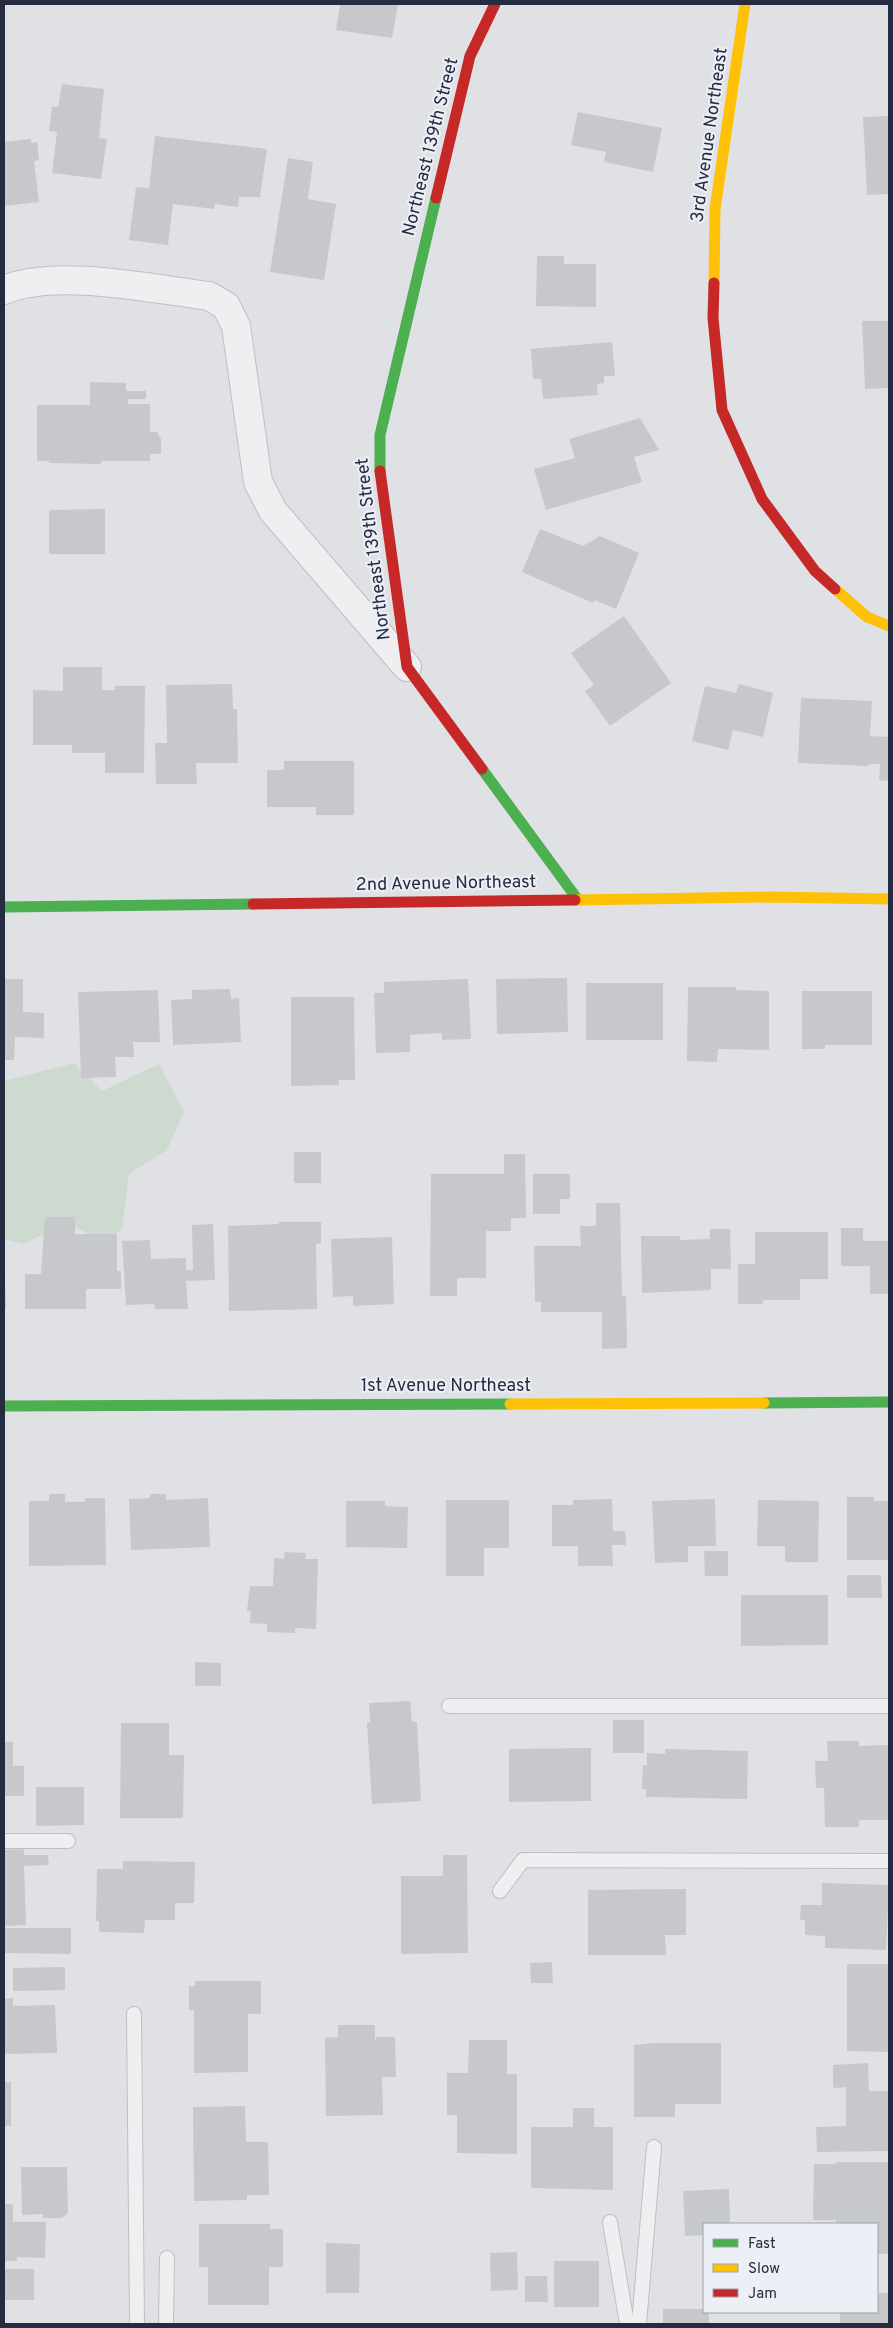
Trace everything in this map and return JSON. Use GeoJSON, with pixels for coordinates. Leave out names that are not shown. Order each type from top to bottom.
{"type":"FeatureCollection","features":[{"type":"Feature","properties":{"kind":"street","name":"Northeast 139th Street"},"geometry":{"type":"LineString","coordinates":[[495,4],[470,56],[380,435],[379,463],[407,667],[578,900]]}},
{"type":"Feature","properties":{"kind":"street","name":"3rd Avenue Northeast"},"geometry":{"type":"LineString","coordinates":[[745,4],[715,209],[713,318],[722,410],[762,498],[815,570],[867,617],[889,626]]}},
{"type":"Feature","properties":{"kind":"street"},"geometry":{"type":"LineString","coordinates":[[4,290],[34,282],[73,279],[209,296],[226,306],[236,326],[258,482],[273,511],[407,667]]}},
{"type":"Feature","properties":{"kind":"street","name":"2nd Avenue Northeast"},"geometry":{"type":"LineString","coordinates":[[4,907],[772,897],[889,899]]}},
{"type":"Feature","properties":{"kind":"street","name":"1st Avenue Northeast"},"geometry":{"type":"LineString","coordinates":[[4,1406],[889,1402]]}},
{"type":"Feature","properties":{"kind":"lane"},"geometry":{"type":"LineString","coordinates":[[449,1706],[889,1706]]}},
{"type":"Feature","properties":{"kind":"lane"},"geometry":{"type":"LineString","coordinates":[[4,1841],[68,1841]]}},
{"type":"Feature","properties":{"kind":"lane"},"geometry":{"type":"LineString","coordinates":[[500,1891],[523,1860],[889,1861]]}},
{"type":"Feature","properties":{"kind":"lane"},"geometry":{"type":"LineString","coordinates":[[134,2014],[137,2324]]}},
{"type":"Feature","properties":{"kind":"lane"},"geometry":{"type":"LineString","coordinates":[[639,2324],[654,2147]]}},
{"type":"Feature","properties":{"kind":"lane"},"geometry":{"type":"LineString","coordinates":[[610,2222],[627,2324]]}},
{"type":"Feature","properties":{"kind":"lane"},"geometry":{"type":"LineString","coordinates":[[166,2258],[166,2324]]}},
{"type":"Feature","properties":{"kind":"shaded area"},"geometry":{"type":"Polygon","coordinates":[[[74,1063],[102,1091],[159,1064],[184,1112],[167,1150],[129,1174],[122,1229],[103,1243],[68,1222],[23,1244],[4,1239],[4,1081],[74,1063]]]}},
{"type":"Feature","properties":{"kind":"building"},"geometry":{"type":"Polygon","coordinates":[[[340,4],[398,4],[392,38],[336,30],[340,4]]]}},
{"type":"Feature","properties":{"kind":"building"},"geometry":{"type":"Polygon","coordinates":[[[62,84],[104,89],[99,138],[107,139],[101,179],[52,173],[57,132],[49,131],[52,107],[58,107],[62,84]]]}},
{"type":"Feature","properties":{"kind":"building"},"geometry":{"type":"Polygon","coordinates":[[[578,112],[662,128],[653,172],[604,162],[606,152],[571,145],[578,112]]]}},
{"type":"Feature","properties":{"kind":"building"},"geometry":{"type":"Polygon","coordinates":[[[889,116],[889,194],[867,195],[863,117],[889,116]]]}},
{"type":"Feature","properties":{"kind":"building"},"geometry":{"type":"Polygon","coordinates":[[[155,136],[267,149],[260,197],[239,197],[238,207],[215,204],[214,209],[173,204],[168,245],[129,240],[136,187],[149,188],[155,136]]]}},
{"type":"Feature","properties":{"kind":"building"},"geometry":{"type":"Polygon","coordinates":[[[31,139],[31,143],[37,142],[39,160],[34,161],[39,202],[4,206],[4,142],[31,139]]]}},
{"type":"Feature","properties":{"kind":"building"},"geometry":{"type":"Polygon","coordinates":[[[288,158],[313,162],[308,199],[336,204],[324,280],[270,272],[288,158]]]}},
{"type":"Feature","properties":{"kind":"building"},"geometry":{"type":"Polygon","coordinates":[[[537,256],[564,256],[564,264],[596,264],[596,307],[536,306],[537,256]]]}},
{"type":"Feature","properties":{"kind":"building"},"geometry":{"type":"Polygon","coordinates":[[[862,321],[889,321],[889,388],[865,389],[862,321]]]}},
{"type":"Feature","properties":{"kind":"building"},"geometry":{"type":"Polygon","coordinates":[[[612,342],[615,376],[604,376],[604,383],[597,384],[598,395],[543,399],[541,379],[533,379],[531,349],[612,342]]]}},
{"type":"Feature","properties":{"kind":"building"},"geometry":{"type":"Polygon","coordinates":[[[90,382],[126,383],[126,391],[146,391],[146,399],[128,399],[128,404],[150,404],[150,432],[157,432],[161,439],[161,454],[150,454],[150,461],[101,461],[101,464],[37,461],[37,405],[90,405],[90,382]]]}},
{"type":"Feature","properties":{"kind":"building"},"geometry":{"type":"Polygon","coordinates":[[[640,418],[659,450],[634,457],[642,482],[546,510],[534,469],[575,458],[569,439],[640,418]]]}},
{"type":"Feature","properties":{"kind":"building"},"geometry":{"type":"Polygon","coordinates":[[[105,509],[105,554],[49,554],[49,510],[105,509]]]}},
{"type":"Feature","properties":{"kind":"building"},"geometry":{"type":"Polygon","coordinates":[[[540,529],[583,546],[600,536],[639,553],[616,609],[594,600],[593,603],[522,572],[540,529]]]}},
{"type":"Feature","properties":{"kind":"building"},"geometry":{"type":"Polygon","coordinates":[[[624,616],[671,683],[610,726],[585,691],[594,685],[571,653],[624,616]]]}},
{"type":"Feature","properties":{"kind":"building"},"geometry":{"type":"Polygon","coordinates":[[[63,667],[102,667],[102,690],[115,690],[115,686],[145,686],[144,773],[105,773],[105,753],[72,753],[72,745],[33,745],[33,690],[63,691],[63,667]]]}},
{"type":"Feature","properties":{"kind":"building"},"geometry":{"type":"Polygon","coordinates":[[[232,684],[233,709],[237,709],[238,763],[196,763],[197,784],[156,784],[155,743],[167,743],[166,685],[232,684]]]}},
{"type":"Feature","properties":{"kind":"building"},"geometry":{"type":"Polygon","coordinates":[[[739,684],[773,693],[763,737],[733,730],[728,750],[692,741],[705,686],[736,693],[739,684]]]}},
{"type":"Feature","properties":{"kind":"building"},"geometry":{"type":"Polygon","coordinates":[[[801,698],[872,701],[870,736],[889,737],[889,781],[879,780],[880,764],[869,764],[868,766],[798,763],[801,698]]]}},
{"type":"Feature","properties":{"kind":"building"},"geometry":{"type":"Polygon","coordinates":[[[284,761],[354,761],[354,815],[316,815],[316,807],[267,807],[267,770],[284,770],[284,761]]]}},
{"type":"Feature","properties":{"kind":"building"},"geometry":{"type":"Polygon","coordinates":[[[567,978],[568,1032],[497,1034],[496,979],[567,978]]]}},
{"type":"Feature","properties":{"kind":"building"},"geometry":{"type":"Polygon","coordinates":[[[4,979],[23,979],[23,1012],[44,1013],[44,1038],[15,1037],[14,1060],[4,1060],[4,979]]]}},
{"type":"Feature","properties":{"kind":"building"},"geometry":{"type":"Polygon","coordinates":[[[468,979],[471,1039],[442,1040],[442,1033],[410,1035],[410,1052],[376,1053],[374,993],[384,993],[384,982],[468,979]]]}},
{"type":"Feature","properties":{"kind":"building"},"geometry":{"type":"Polygon","coordinates":[[[586,983],[663,983],[663,1040],[586,1040],[586,983]]]}},
{"type":"Feature","properties":{"kind":"building"},"geometry":{"type":"Polygon","coordinates":[[[688,987],[736,987],[736,990],[769,991],[769,1050],[718,1049],[717,1062],[687,1061],[688,987]]]}},
{"type":"Feature","properties":{"kind":"building"},"geometry":{"type":"Polygon","coordinates":[[[230,989],[231,999],[239,998],[241,1042],[173,1045],[171,1000],[192,999],[192,990],[230,989]]]}},
{"type":"Feature","properties":{"kind":"building"},"geometry":{"type":"Polygon","coordinates":[[[158,990],[160,1042],[133,1042],[134,1057],[115,1057],[116,1077],[81,1078],[78,992],[158,990]]]}},
{"type":"Feature","properties":{"kind":"building"},"geometry":{"type":"Polygon","coordinates":[[[802,991],[872,991],[872,1045],[825,1045],[825,1049],[802,1049],[802,991]]]}},
{"type":"Feature","properties":{"kind":"building"},"geometry":{"type":"Polygon","coordinates":[[[291,997],[354,997],[355,1080],[339,1080],[339,1085],[291,1086],[291,997]]]}},
{"type":"Feature","properties":{"kind":"building"},"geometry":{"type":"Polygon","coordinates":[[[294,1152],[321,1152],[321,1183],[294,1183],[294,1152]]]}},
{"type":"Feature","properties":{"kind":"building"},"geometry":{"type":"Polygon","coordinates":[[[504,1154],[525,1154],[526,1218],[511,1218],[511,1231],[486,1231],[486,1278],[457,1278],[457,1296],[430,1296],[431,1174],[504,1174],[504,1154]]]}},
{"type":"Feature","properties":{"kind":"building"},"geometry":{"type":"Polygon","coordinates":[[[533,1174],[570,1174],[570,1199],[560,1199],[560,1214],[533,1214],[533,1174]]]}},
{"type":"Feature","properties":{"kind":"building"},"geometry":{"type":"Polygon","coordinates":[[[596,1203],[620,1203],[622,1296],[626,1296],[627,1348],[602,1349],[602,1312],[541,1312],[541,1302],[535,1302],[534,1246],[581,1246],[580,1226],[596,1226],[596,1203]]]}},
{"type":"Feature","properties":{"kind":"building"},"geometry":{"type":"Polygon","coordinates":[[[45,1217],[75,1217],[75,1234],[117,1234],[117,1271],[121,1271],[121,1289],[86,1289],[86,1309],[25,1309],[25,1274],[41,1274],[45,1217]]]}},
{"type":"Feature","properties":{"kind":"building"},"geometry":{"type":"Polygon","coordinates":[[[279,1222],[321,1222],[321,1243],[316,1244],[317,1309],[229,1311],[228,1226],[279,1224],[279,1222]]]}},
{"type":"Feature","properties":{"kind":"building"},"geometry":{"type":"Polygon","coordinates":[[[213,1224],[215,1280],[186,1281],[188,1309],[155,1309],[154,1304],[126,1305],[122,1241],[150,1240],[151,1259],[186,1258],[186,1270],[193,1270],[192,1225],[213,1224]]]}},
{"type":"Feature","properties":{"kind":"building"},"geometry":{"type":"Polygon","coordinates":[[[841,1228],[863,1228],[863,1241],[889,1241],[889,1294],[870,1294],[870,1266],[841,1266],[841,1228]]]}},
{"type":"Feature","properties":{"kind":"building"},"geometry":{"type":"Polygon","coordinates":[[[710,1229],[730,1229],[731,1269],[711,1269],[711,1290],[642,1293],[641,1236],[680,1236],[680,1240],[710,1239],[710,1229]]]}},
{"type":"Feature","properties":{"kind":"building"},"geometry":{"type":"Polygon","coordinates":[[[755,1232],[828,1232],[828,1279],[800,1279],[800,1300],[763,1300],[763,1304],[738,1304],[738,1264],[755,1264],[755,1232]]]}},
{"type":"Feature","properties":{"kind":"building"},"geometry":{"type":"Polygon","coordinates":[[[392,1237],[394,1304],[353,1306],[353,1296],[333,1297],[331,1239],[392,1237]]]}},
{"type":"Feature","properties":{"kind":"building"},"geometry":{"type":"Polygon","coordinates":[[[4,1250],[6,1308],[4,1308],[4,1250]]]}},
{"type":"Feature","properties":{"kind":"building"},"geometry":{"type":"Polygon","coordinates":[[[49,1494],[65,1494],[65,1502],[85,1502],[85,1498],[105,1498],[106,1565],[29,1566],[29,1501],[49,1501],[49,1494]]]}},
{"type":"Feature","properties":{"kind":"building"},"geometry":{"type":"Polygon","coordinates":[[[150,1494],[166,1494],[166,1500],[208,1498],[210,1547],[131,1550],[129,1499],[150,1498],[150,1494]]]}},
{"type":"Feature","properties":{"kind":"building"},"geometry":{"type":"Polygon","coordinates":[[[847,1497],[874,1497],[874,1501],[889,1501],[889,1560],[847,1560],[847,1497]]]}},
{"type":"Feature","properties":{"kind":"building"},"geometry":{"type":"Polygon","coordinates":[[[612,1499],[613,1531],[625,1531],[626,1545],[612,1545],[613,1566],[578,1566],[578,1546],[552,1546],[552,1505],[573,1505],[573,1500],[612,1499]]]}},
{"type":"Feature","properties":{"kind":"building"},"geometry":{"type":"Polygon","coordinates":[[[715,1499],[716,1546],[688,1546],[688,1562],[655,1563],[652,1501],[715,1499]]]}},
{"type":"Feature","properties":{"kind":"building"},"geometry":{"type":"Polygon","coordinates":[[[446,1500],[509,1500],[509,1548],[484,1548],[484,1576],[446,1576],[446,1500]]]}},
{"type":"Feature","properties":{"kind":"building"},"geometry":{"type":"Polygon","coordinates":[[[758,1500],[819,1501],[818,1562],[785,1562],[785,1546],[757,1546],[758,1500]]]}},
{"type":"Feature","properties":{"kind":"building"},"geometry":{"type":"Polygon","coordinates":[[[346,1501],[385,1501],[385,1506],[408,1507],[407,1548],[346,1547],[346,1501]]]}},
{"type":"Feature","properties":{"kind":"building"},"geometry":{"type":"Polygon","coordinates":[[[704,1551],[728,1551],[728,1576],[705,1576],[704,1551]]]}},
{"type":"Feature","properties":{"kind":"building"},"geometry":{"type":"Polygon","coordinates":[[[285,1552],[306,1553],[305,1559],[318,1559],[316,1629],[295,1628],[295,1633],[267,1632],[267,1624],[250,1623],[251,1611],[247,1611],[250,1586],[273,1586],[274,1558],[284,1559],[285,1552]]]}},
{"type":"Feature","properties":{"kind":"building"},"geometry":{"type":"Polygon","coordinates":[[[847,1575],[881,1575],[882,1598],[847,1598],[847,1575]]]}},
{"type":"Feature","properties":{"kind":"building"},"geometry":{"type":"Polygon","coordinates":[[[741,1595],[828,1595],[828,1645],[741,1646],[741,1595]]]}},
{"type":"Feature","properties":{"kind":"building"},"geometry":{"type":"Polygon","coordinates":[[[195,1662],[221,1663],[221,1686],[195,1686],[195,1662]]]}},
{"type":"Feature","properties":{"kind":"building"},"geometry":{"type":"Polygon","coordinates":[[[410,1701],[412,1722],[417,1722],[421,1801],[372,1804],[367,1723],[370,1722],[369,1703],[410,1701]]]}},
{"type":"Feature","properties":{"kind":"building"},"geometry":{"type":"Polygon","coordinates":[[[613,1720],[644,1720],[644,1753],[613,1753],[613,1720]]]}},
{"type":"Feature","properties":{"kind":"building"},"geometry":{"type":"Polygon","coordinates":[[[121,1723],[169,1723],[169,1755],[184,1755],[183,1818],[120,1818],[121,1723]]]}},
{"type":"Feature","properties":{"kind":"building"},"geometry":{"type":"Polygon","coordinates":[[[827,1741],[859,1741],[859,1746],[889,1745],[889,1820],[859,1820],[859,1827],[825,1827],[824,1788],[816,1788],[815,1761],[828,1761],[827,1741]]]}},
{"type":"Feature","properties":{"kind":"building"},"geometry":{"type":"Polygon","coordinates":[[[4,1742],[13,1742],[13,1766],[24,1766],[24,1796],[4,1796],[4,1742]]]}},
{"type":"Feature","properties":{"kind":"building"},"geometry":{"type":"Polygon","coordinates":[[[591,1748],[591,1801],[509,1802],[509,1749],[591,1748]]]}},
{"type":"Feature","properties":{"kind":"building"},"geometry":{"type":"Polygon","coordinates":[[[665,1749],[748,1751],[747,1799],[646,1797],[646,1789],[642,1789],[643,1765],[647,1765],[647,1753],[665,1754],[665,1749]]]}},
{"type":"Feature","properties":{"kind":"building"},"geometry":{"type":"Polygon","coordinates":[[[36,1787],[84,1787],[84,1825],[36,1826],[36,1787]]]}},
{"type":"Feature","properties":{"kind":"building"},"geometry":{"type":"Polygon","coordinates":[[[24,1849],[24,1855],[48,1855],[49,1865],[24,1866],[26,1925],[4,1926],[4,1850],[24,1849]]]}},
{"type":"Feature","properties":{"kind":"building"},"geometry":{"type":"Polygon","coordinates":[[[443,1855],[467,1855],[468,1953],[401,1954],[401,1876],[443,1876],[443,1855]]]}},
{"type":"Feature","properties":{"kind":"building"},"geometry":{"type":"Polygon","coordinates":[[[123,1861],[195,1862],[194,1903],[175,1903],[175,1920],[145,1920],[144,1933],[99,1932],[99,1921],[96,1921],[97,1869],[123,1869],[123,1861]]]}},
{"type":"Feature","properties":{"kind":"building"},"geometry":{"type":"Polygon","coordinates":[[[822,1883],[889,1885],[886,1950],[825,1948],[825,1936],[805,1935],[805,1920],[800,1920],[801,1905],[822,1905],[822,1883]]]}},
{"type":"Feature","properties":{"kind":"building"},"geometry":{"type":"Polygon","coordinates":[[[686,1889],[686,1935],[665,1935],[666,1955],[588,1955],[588,1890],[686,1889]]]}},
{"type":"Feature","properties":{"kind":"building"},"geometry":{"type":"Polygon","coordinates":[[[4,1928],[71,1928],[71,1954],[4,1953],[4,1928]]]}},
{"type":"Feature","properties":{"kind":"building"},"geometry":{"type":"Polygon","coordinates":[[[552,1962],[553,1983],[531,1983],[530,1963],[552,1962]]]}},
{"type":"Feature","properties":{"kind":"building"},"geometry":{"type":"Polygon","coordinates":[[[847,1964],[889,1964],[889,2052],[847,2051],[847,1964]]]}},
{"type":"Feature","properties":{"kind":"building"},"geometry":{"type":"Polygon","coordinates":[[[65,1967],[65,1990],[13,1991],[13,1968],[65,1967]]]}},
{"type":"Feature","properties":{"kind":"building"},"geometry":{"type":"Polygon","coordinates":[[[195,1981],[261,1981],[261,2014],[248,2014],[248,2072],[194,2073],[194,2010],[189,2010],[189,1986],[195,1986],[195,1981]]]}},
{"type":"Feature","properties":{"kind":"building"},"geometry":{"type":"Polygon","coordinates":[[[13,1998],[13,2006],[55,2005],[57,2053],[4,2054],[4,1999],[13,1998]]]}},
{"type":"Feature","properties":{"kind":"building"},"geometry":{"type":"Polygon","coordinates":[[[338,2025],[375,2025],[375,2042],[377,2037],[395,2037],[396,2077],[382,2077],[383,2115],[326,2116],[325,2038],[338,2037],[338,2025]]]}},
{"type":"Feature","properties":{"kind":"building"},"geometry":{"type":"Polygon","coordinates":[[[469,2040],[507,2040],[507,2074],[517,2074],[517,2154],[457,2153],[457,2115],[447,2115],[447,2073],[468,2073],[469,2040]]]}},
{"type":"Feature","properties":{"kind":"building"},"geometry":{"type":"Polygon","coordinates":[[[654,2043],[721,2043],[721,2104],[675,2104],[675,2117],[634,2117],[634,2045],[654,2043]]]}},
{"type":"Feature","properties":{"kind":"building"},"geometry":{"type":"Polygon","coordinates":[[[868,2063],[869,2091],[889,2091],[889,2151],[817,2152],[816,2127],[846,2126],[846,2087],[833,2088],[833,2065],[868,2063]]]}},
{"type":"Feature","properties":{"kind":"building"},"geometry":{"type":"Polygon","coordinates":[[[4,2082],[11,2082],[11,2126],[4,2126],[4,2082]]]}},
{"type":"Feature","properties":{"kind":"building"},"geometry":{"type":"Polygon","coordinates":[[[245,2106],[246,2142],[268,2142],[269,2195],[247,2195],[247,2200],[194,2201],[193,2107],[245,2106]]]}},
{"type":"Feature","properties":{"kind":"building"},"geometry":{"type":"Polygon","coordinates":[[[573,2108],[594,2108],[594,2127],[613,2127],[613,2190],[531,2188],[531,2127],[573,2127],[573,2108]]]}},
{"type":"Feature","properties":{"kind":"building"},"geometry":{"type":"Polygon","coordinates":[[[836,2162],[889,2162],[889,2254],[878,2254],[878,2223],[836,2223],[836,2220],[813,2220],[814,2164],[836,2164],[836,2162]]]}},
{"type":"Feature","properties":{"kind":"building"},"geometry":{"type":"Polygon","coordinates":[[[21,2167],[67,2167],[68,2213],[62,2218],[43,2218],[43,2214],[22,2215],[21,2167]]]}},
{"type":"Feature","properties":{"kind":"building"},"geometry":{"type":"Polygon","coordinates":[[[729,2189],[730,2223],[703,2223],[703,2235],[685,2236],[683,2191],[729,2189]]]}},
{"type":"Feature","properties":{"kind":"building"},"geometry":{"type":"Polygon","coordinates":[[[4,2204],[13,2204],[13,2222],[46,2222],[45,2258],[17,2257],[17,2261],[4,2261],[4,2204]]]}},
{"type":"Feature","properties":{"kind":"building"},"geometry":{"type":"Polygon","coordinates":[[[199,2224],[270,2224],[270,2229],[283,2229],[283,2267],[269,2267],[269,2305],[208,2305],[208,2267],[199,2267],[199,2224]]]}},
{"type":"Feature","properties":{"kind":"building"},"geometry":{"type":"Polygon","coordinates":[[[326,2243],[360,2244],[359,2293],[326,2293],[326,2243]]]}},
{"type":"Feature","properties":{"kind":"building"},"geometry":{"type":"Polygon","coordinates":[[[517,2252],[518,2290],[491,2291],[490,2253],[517,2252]]]}},
{"type":"Feature","properties":{"kind":"building"},"geometry":{"type":"Polygon","coordinates":[[[554,2261],[599,2261],[599,2307],[554,2307],[554,2261]]]}},
{"type":"Feature","properties":{"kind":"building"},"geometry":{"type":"Polygon","coordinates":[[[4,2269],[34,2269],[34,2300],[4,2300],[4,2269]]]}},
{"type":"Feature","properties":{"kind":"building"},"geometry":{"type":"Polygon","coordinates":[[[525,2276],[547,2276],[548,2302],[525,2302],[525,2276]]]}},
{"type":"Feature","properties":{"kind":"building"},"geometry":{"type":"Polygon","coordinates":[[[878,2293],[889,2293],[889,2324],[840,2324],[840,2313],[878,2313],[878,2293]]]}},
{"type":"Feature","properties":{"kind":"building"},"geometry":{"type":"Polygon","coordinates":[[[663,2309],[703,2309],[703,2313],[709,2313],[709,2324],[663,2324],[663,2309]]]}},
{"type":"Feature","properties":{"kind":"traffic: fast"},"geometry":{"type":"LineString","coordinates":[[380,471],[380,435],[436,198]]}},
{"type":"Feature","properties":{"kind":"traffic: fast"},"geometry":{"type":"LineString","coordinates":[[482,769],[578,900]]}},
{"type":"Feature","properties":{"kind":"traffic: fast"},"geometry":{"type":"LineString","coordinates":[[4,907],[253,904]]}},
{"type":"Feature","properties":{"kind":"traffic: fast"},"geometry":{"type":"LineString","coordinates":[[764,1403],[889,1402]]}},
{"type":"Feature","properties":{"kind":"traffic: fast"},"geometry":{"type":"LineString","coordinates":[[4,1406],[510,1404]]}},
{"type":"Feature","properties":{"kind":"traffic: slow"},"geometry":{"type":"LineString","coordinates":[[714,283],[715,209],[745,4]]}},
{"type":"Feature","properties":{"kind":"traffic: slow"},"geometry":{"type":"LineString","coordinates":[[835,589],[867,617],[889,626]]}},
{"type":"Feature","properties":{"kind":"traffic: slow"},"geometry":{"type":"LineString","coordinates":[[575,900],[772,897],[889,899]]}},
{"type":"Feature","properties":{"kind":"traffic: slow"},"geometry":{"type":"LineString","coordinates":[[510,1404],[764,1403]]}},
{"type":"Feature","properties":{"kind":"traffic: jam"},"geometry":{"type":"LineString","coordinates":[[436,198],[470,56],[495,4]]}},
{"type":"Feature","properties":{"kind":"traffic: jam"},"geometry":{"type":"LineString","coordinates":[[714,283],[713,318],[722,410],[762,499],[815,571],[835,589]]}},
{"type":"Feature","properties":{"kind":"traffic: jam"},"geometry":{"type":"LineString","coordinates":[[380,471],[407,667],[482,769]]}},
{"type":"Feature","properties":{"kind":"traffic: jam"},"geometry":{"type":"LineString","coordinates":[[253,904],[575,900]]}}]}
